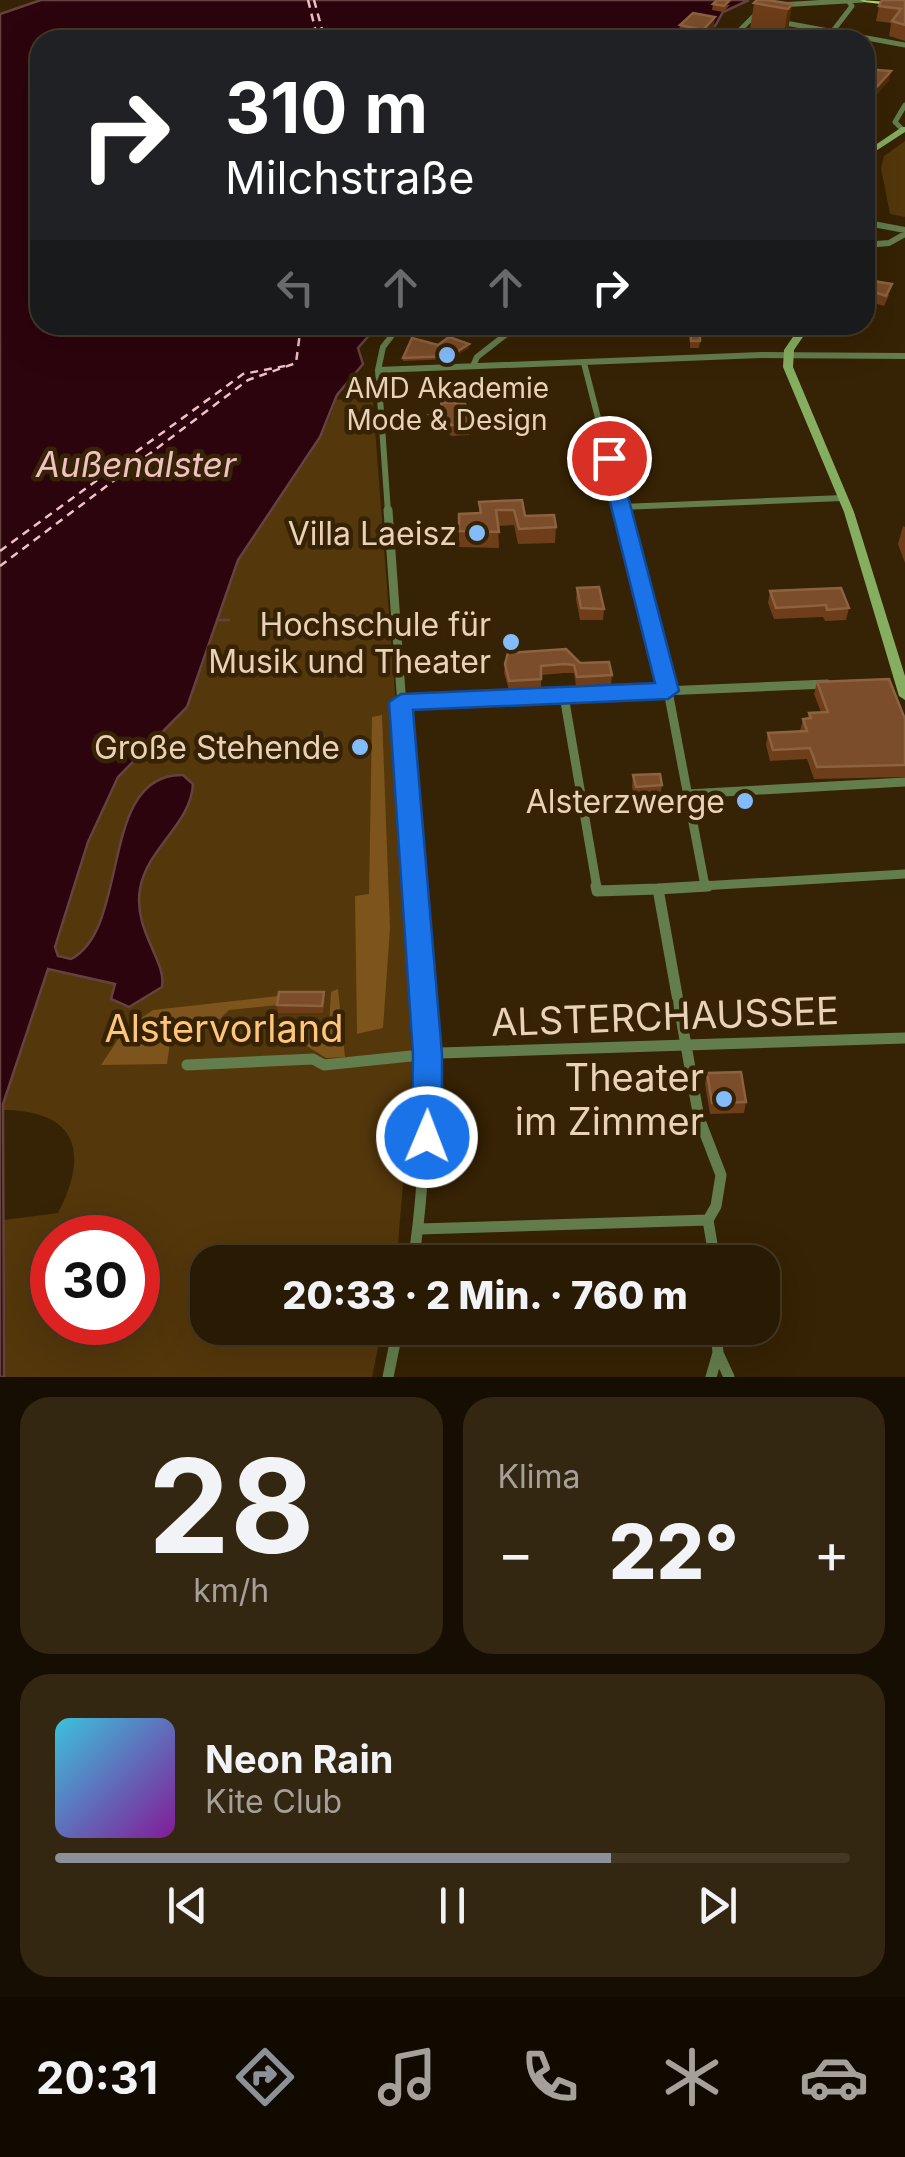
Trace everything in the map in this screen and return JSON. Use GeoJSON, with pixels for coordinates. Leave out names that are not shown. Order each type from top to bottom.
{"type":"FeatureCollection","features":[{"type":"Feature","properties":{"kind":"main road"},"geometry":{"type":"LineString","coordinates":[[864,0],[905,4]]}},
{"type":"Feature","properties":{"kind":"main road"},"geometry":{"type":"LineString","coordinates":[[894,0],[905,4]]}},
{"type":"Feature","properties":{"kind":"street"},"geometry":{"type":"LineString","coordinates":[[740,30],[766,5],[800,0]]}},
{"type":"Feature","properties":{"kind":"street"},"geometry":{"type":"LineString","coordinates":[[766,5],[864,0]]}},
{"type":"Feature","properties":{"kind":"street"},"geometry":{"type":"LineString","coordinates":[[833,30],[849,2]]}},
{"type":"Feature","properties":{"kind":"street"},"geometry":{"type":"LineString","coordinates":[[752,18],[764,20]]}},
{"type":"Feature","properties":{"kind":"street"},"geometry":{"type":"LineString","coordinates":[[775,22],[821,30]]}},
{"type":"Feature","properties":{"kind":"street"},"geometry":{"type":"LineString","coordinates":[[875,40],[905,45]]}},
{"type":"Feature","properties":{"kind":"street"},"geometry":{"type":"LineString","coordinates":[[875,149],[904,130],[895,122],[905,105]]}},
{"type":"Feature","properties":{"kind":"street"},"geometry":{"type":"LineString","coordinates":[[875,225],[905,232]]}},
{"type":"Feature","properties":{"kind":"street"},"geometry":{"type":"LineString","coordinates":[[875,246],[889,243],[905,232]]}},
{"type":"Feature","properties":{"kind":"street"},"geometry":{"type":"LineString","coordinates":[[392,335],[383,347],[378,370],[427,1054],[427,1137],[416,1245]]}},
{"type":"Feature","properties":{"kind":"street"},"geometry":{"type":"LineString","coordinates":[[473,366],[476,357],[505,335]]}},
{"type":"Feature","properties":{"kind":"street"},"geometry":{"type":"LineString","coordinates":[[800,335],[788,355],[788,367],[843,498],[876,592],[900,690]]}},
{"type":"Feature","properties":{"kind":"street"},"geometry":{"type":"LineString","coordinates":[[378,370],[788,355],[905,356]]}},
{"type":"Feature","properties":{"kind":"street"},"geometry":{"type":"LineString","coordinates":[[584,363],[668,691],[705,886]]}},
{"type":"Feature","properties":{"kind":"street"},"geometry":{"type":"LineString","coordinates":[[622,507],[843,498]]}},
{"type":"Feature","properties":{"kind":"street"},"geometry":{"type":"LineString","coordinates":[[401,702],[847,683]]}},
{"type":"Feature","properties":{"kind":"street"},"geometry":{"type":"LineString","coordinates":[[564,696],[597,891],[905,874]]}},
{"type":"Feature","properties":{"kind":"street"},"geometry":{"type":"LineString","coordinates":[[688,794],[905,782]]}},
{"type":"Feature","properties":{"kind":"street"},"geometry":{"type":"LineString","coordinates":[[658,889],[699,1118],[720,1176],[716,1206],[708,1220],[712,1245]]}},
{"type":"Feature","properties":{"kind":"street","name":"ALSTERCHAUSSEE"},"geometry":{"type":"LineString","coordinates":[[186,1064],[313,1059],[324,1065],[427,1054],[905,1038]]}},
{"type":"Feature","properties":{"kind":"street"},"geometry":{"type":"LineString","coordinates":[[419,1229],[708,1220]]}},
{"type":"Feature","properties":{"kind":"street"},"geometry":{"type":"LineString","coordinates":[[388,1377],[395,1345]]}},
{"type":"Feature","properties":{"kind":"street"},"geometry":{"type":"LineString","coordinates":[[717,1345],[729,1377]]}},
{"type":"Feature","properties":{"kind":"street"},"geometry":{"type":"LineString","coordinates":[[711,1377],[718,1353]]}},
{"type":"Feature","properties":{"kind":"green space"},"geometry":{"type":"Polygon","coordinates":[[[905,141],[905,217],[890,214],[881,168],[884,156],[905,141]]]}},
{"type":"Feature","properties":{"kind":"green space","name":"Alstervorland"},"geometry":{"type":"Polygon","coordinates":[[[336,400],[373,402],[396,705],[412,1068],[398,1245],[190,1245],[190,1345],[379,1345],[372,1377],[0,1377],[4,1220],[30,1217],[30,1345],[160,1345],[160,1215],[43,1215],[58,1213],[68,1191],[74,1154],[70,1139],[62,1127],[48,1118],[4,1110],[3,1104],[54,947],[80,815],[136,752],[143,754],[177,710],[244,550],[307,459],[336,400]]]}},
{"type":"Feature","properties":{"kind":"shaded area"},"geometry":{"type":"Polygon","coordinates":[[[382,715],[390,928],[383,1028],[357,1034],[355,896],[369,894],[372,717],[382,715]]]}},
{"type":"Feature","properties":{"kind":"shaded area"},"geometry":{"type":"Polygon","coordinates":[[[338,989],[345,1057],[326,1058],[278,1028],[329,1027],[331,992],[338,989]]]}},
{"type":"Feature","properties":{"kind":"shaded area"},"geometry":{"type":"Polygon","coordinates":[[[278,996],[278,1005],[229,1010],[220,1019],[173,1021],[167,1064],[101,1065],[125,1029],[153,1010],[278,996]]]}},
{"type":"Feature","properties":{"kind":"water","name":"Außenalster"},"geometry":{"type":"Polygon","coordinates":[[[41,0],[749,0],[723,12],[715,26],[688,21],[679,30],[30,30],[30,335],[369,335],[358,348],[363,364],[337,395],[320,437],[238,560],[187,707],[118,777],[88,842],[55,947],[58,956],[71,959],[90,942],[102,917],[126,824],[138,799],[156,781],[183,775],[193,784],[185,812],[151,861],[140,889],[141,918],[160,967],[162,987],[129,1007],[111,999],[115,984],[48,969],[3,1104],[4,1377],[0,1377],[0,14],[41,0]]]}},
{"type":"Feature","properties":{"kind":"building"},"geometry":{"type":"Polygon","coordinates":[[[730,0],[724,6],[713,4],[730,0]]]}},
{"type":"Feature","properties":{"kind":"building"},"geometry":{"type":"Polygon","coordinates":[[[757,0],[792,4],[788,9],[754,3],[757,0]]]}},
{"type":"Feature","properties":{"kind":"building"},"geometry":{"type":"Polygon","coordinates":[[[882,0],[905,0],[905,25],[892,21],[901,9],[879,6],[882,0]]]}},
{"type":"Feature","properties":{"kind":"building"},"geometry":{"type":"Polygon","coordinates":[[[693,13],[715,17],[703,30],[680,25],[693,13]]]}},
{"type":"Feature","properties":{"kind":"building"},"geometry":{"type":"Polygon","coordinates":[[[875,70],[891,71],[875,89],[875,70]]]}},
{"type":"Feature","properties":{"kind":"building"},"geometry":{"type":"Polygon","coordinates":[[[875,281],[892,284],[886,296],[875,292],[875,281]]]}},
{"type":"Feature","properties":{"kind":"building"},"geometry":{"type":"Polygon","coordinates":[[[449,337],[469,344],[450,356],[403,358],[412,338],[438,345],[449,337]]]}},
{"type":"Feature","properties":{"kind":"building"},"geometry":{"type":"Polygon","coordinates":[[[441,402],[465,404],[469,424],[452,425],[431,415],[443,414],[441,402]]]}},
{"type":"Feature","properties":{"kind":"building"},"geometry":{"type":"Polygon","coordinates":[[[522,500],[525,516],[554,515],[556,527],[519,529],[514,510],[496,510],[499,532],[459,531],[459,514],[481,513],[479,502],[522,500]]]}},
{"type":"Feature","properties":{"kind":"building"},"geometry":{"type":"Polygon","coordinates":[[[599,587],[604,609],[581,608],[577,588],[599,587]]]}},
{"type":"Feature","properties":{"kind":"building"},"geometry":{"type":"Polygon","coordinates":[[[841,588],[849,608],[776,608],[770,591],[841,588]]]}},
{"type":"Feature","properties":{"kind":"building"},"geometry":{"type":"Polygon","coordinates":[[[566,649],[580,663],[609,662],[612,675],[577,677],[574,665],[564,664],[541,666],[541,679],[509,681],[505,664],[508,653],[566,649]]]}},
{"type":"Feature","properties":{"kind":"building"},"geometry":{"type":"Polygon","coordinates":[[[889,679],[905,719],[905,765],[817,767],[810,748],[773,750],[768,733],[807,731],[803,719],[811,718],[809,713],[828,712],[817,682],[889,679]]]}},
{"type":"Feature","properties":{"kind":"building"},"geometry":{"type":"Polygon","coordinates":[[[660,774],[662,785],[636,787],[633,775],[660,774]]]}},
{"type":"Feature","properties":{"kind":"building"},"geometry":{"type":"Polygon","coordinates":[[[279,992],[324,992],[322,1006],[277,1005],[279,992]]]}},
{"type":"Feature","properties":{"kind":"building"},"geometry":{"type":"Polygon","coordinates":[[[741,1072],[746,1102],[712,1103],[707,1073],[741,1072]]]}},
{"type":"Feature","properties":{"kind":"waterway"},"geometry":{"type":"LineString","coordinates":[[217,620],[229,620]]}},
{"type":"Feature","properties":{"kind":"ferry route"},"geometry":{"type":"LineString","coordinates":[[308,0],[316,30]]}},
{"type":"Feature","properties":{"kind":"ferry route"},"geometry":{"type":"LineString","coordinates":[[314,0],[322,30]]}},
{"type":"Feature","properties":{"kind":"ferry route"},"geometry":{"type":"LineString","coordinates":[[0,566],[248,380],[296,363],[300,335]]}},
{"type":"Feature","properties":{"kind":"ferry route"},"geometry":{"type":"LineString","coordinates":[[0,551],[243,374],[285,366]]}},
{"type":"Feature","properties":{"kind":"place","name":"AMD Akademie Mode & Design"},"geometry":{"type":"Point","coordinates":[447,355]}},
{"type":"Feature","properties":{"kind":"place","name":"Villa Laeisz"},"geometry":{"type":"Point","coordinates":[477,533]}},
{"type":"Feature","properties":{"kind":"place","name":"Hochschule für Musik und Theater"},"geometry":{"type":"Point","coordinates":[511,642]}},
{"type":"Feature","properties":{"kind":"place","name":"Große Stehende"},"geometry":{"type":"Point","coordinates":[360,747]}},
{"type":"Feature","properties":{"kind":"place","name":"Alsterzwerge"},"geometry":{"type":"Point","coordinates":[745,801]}},
{"type":"Feature","properties":{"kind":"place","name":"Theater im Zimmer"},"geometry":{"type":"Point","coordinates":[724,1099]}},
{"type":"Feature","properties":{"kind":"route"},"geometry":{"type":"LineString","coordinates":[[427,1137],[427,1054],[401,702],[668,691],[609,458]]}}]}
